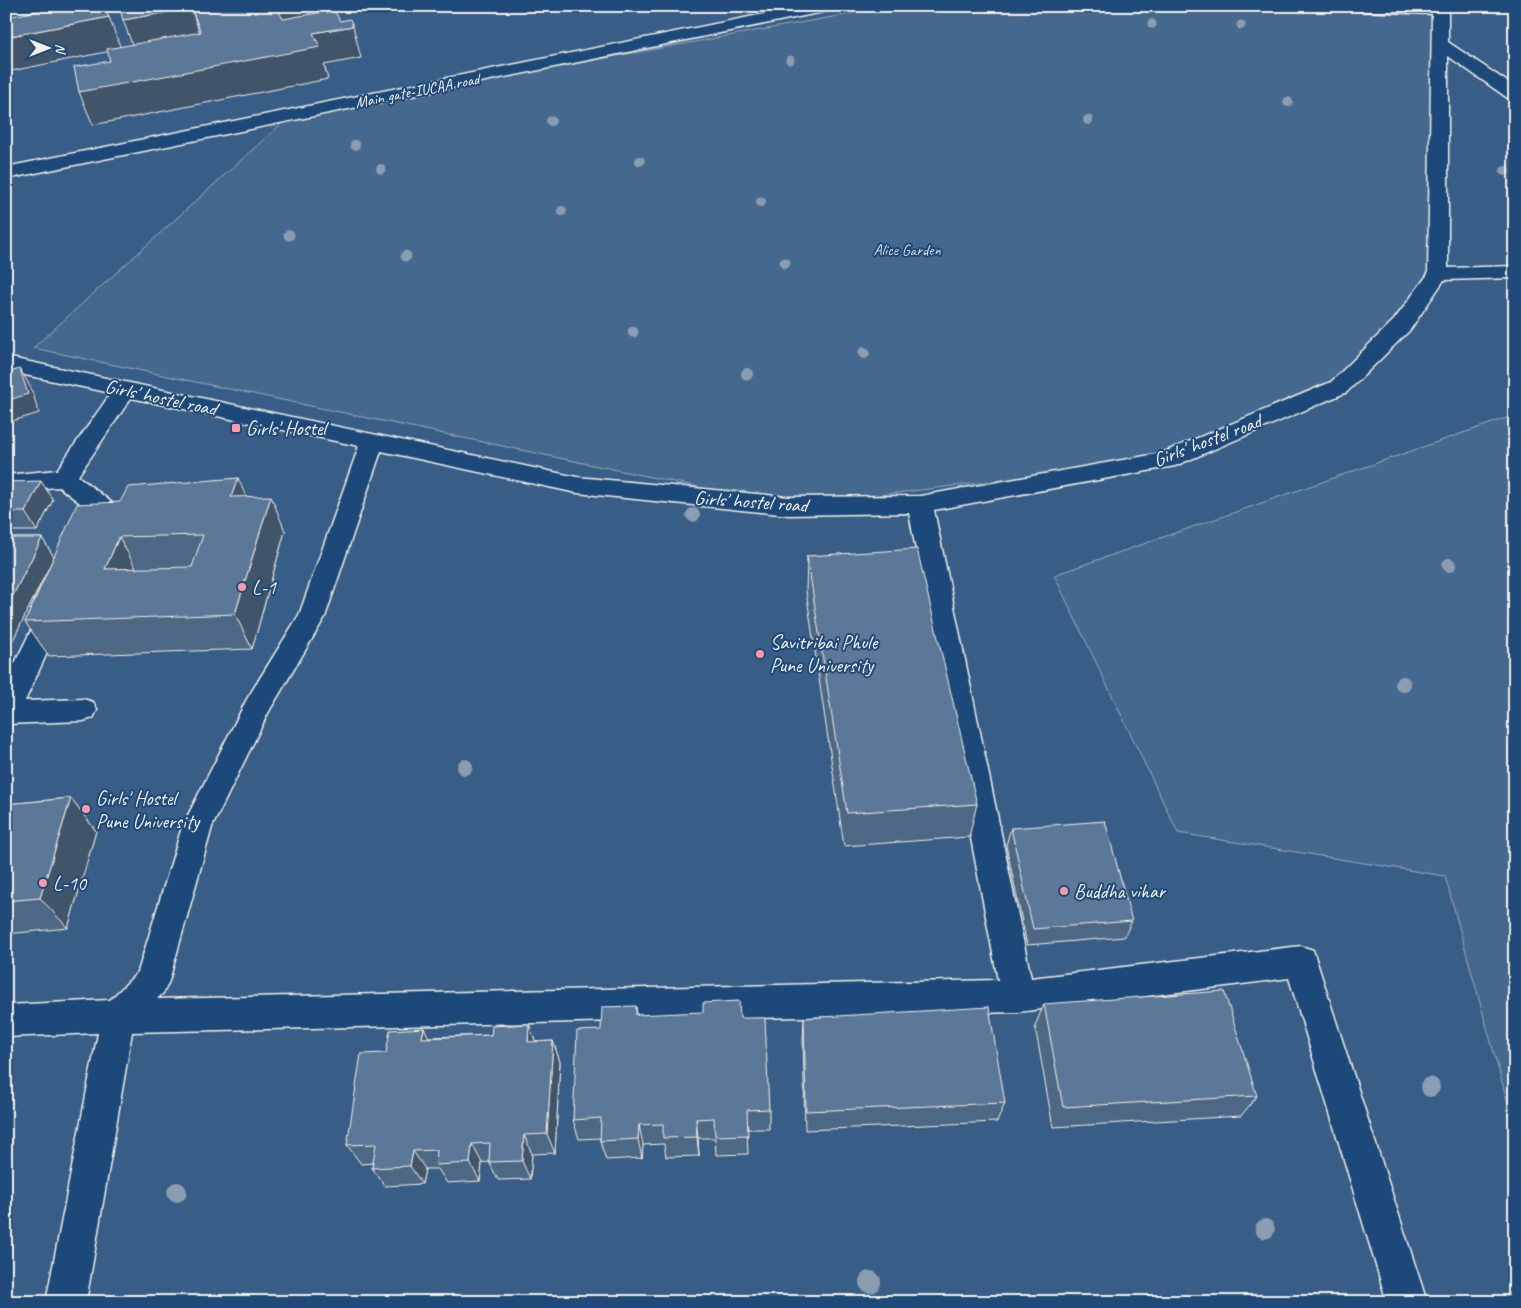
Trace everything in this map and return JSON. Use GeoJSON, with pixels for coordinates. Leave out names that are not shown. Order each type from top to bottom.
{"type":"FeatureCollection","features":[{"type":"Feature","properties":{"kind":"street"},"geometry":{"type":"LineString","coordinates":[[6,13],[34,6]]}},
{"type":"Feature","properties":{"kind":"street","name":"Main gate-IUCAA road"},"geometry":{"type":"LineString","coordinates":[[6,173],[828,6]]}},
{"type":"Feature","properties":{"kind":"street"},"geometry":{"type":"LineString","coordinates":[[1362,6],[1440,8],[1438,274],[1515,272]]}},
{"type":"Feature","properties":{"kind":"street"},"geometry":{"type":"LineString","coordinates":[[1439,44],[1515,96]]}},
{"type":"Feature","properties":{"kind":"street","name":"Girls' hostel road"},"geometry":{"type":"LineString","coordinates":[[6,364],[577,485],[789,506],[920,504],[1167,460],[1339,387],[1402,325],[1438,274]]}},
{"type":"Feature","properties":{"kind":"street"},"geometry":{"type":"LineString","coordinates":[[64,478],[126,389]]}},
{"type":"Feature","properties":{"kind":"street"},"geometry":{"type":"LineString","coordinates":[[66,1302],[118,1016],[152,981],[197,827],[257,707],[312,617],[372,442]]}},
{"type":"Feature","properties":{"kind":"street"},"geometry":{"type":"LineString","coordinates":[[6,483],[64,478],[102,508],[82,551]]}},
{"type":"Feature","properties":{"kind":"street"},"geometry":{"type":"LineString","coordinates":[[920,504],[1018,996]]}},
{"type":"Feature","properties":{"kind":"street"},"geometry":{"type":"LineString","coordinates":[[65,586],[6,712],[83,710]]}},
{"type":"Feature","properties":{"kind":"street"},"geometry":{"type":"LineString","coordinates":[[6,1021],[118,1016],[1018,996],[1301,962],[1408,1302]]}},
{"type":"Feature","properties":{"kind":"shaded area","name":"Savitribai Phule Pune University"},"geometry":{"type":"Polygon","coordinates":[[[6,6],[1515,6],[1515,1302],[6,1302],[6,6]]]}},
{"type":"Feature","properties":{"kind":"green space","name":"Alice Garden"},"geometry":{"type":"Polygon","coordinates":[[[893,6],[1376,6],[1440,10],[1438,274],[1339,387],[1167,460],[789,506],[33,348],[291,115],[893,6]]]}},
{"type":"Feature","properties":{"kind":"green space"},"geometry":{"type":"Polygon","coordinates":[[[1515,415],[1515,1129],[1445,876],[1178,833],[1054,575],[1515,415]]]}},
{"type":"Feature","properties":{"kind":"building"},"geometry":{"type":"Polygon","coordinates":[[[64,6],[104,6],[109,17],[6,37],[6,17],[64,6]]]}},
{"type":"Feature","properties":{"kind":"building"},"geometry":{"type":"Polygon","coordinates":[[[119,6],[276,6],[283,19],[334,10],[340,21],[350,19],[353,26],[313,33],[320,47],[79,92],[74,67],[110,61],[107,49],[201,32],[191,8],[123,20],[119,6]]]}},
{"type":"Feature","properties":{"kind":"building"},"geometry":{"type":"Polygon","coordinates":[[[20,369],[28,394],[6,401],[6,373],[20,369]]]}},
{"type":"Feature","properties":{"kind":"building"},"geometry":{"type":"Polygon","coordinates":[[[238,478],[231,497],[271,496],[235,614],[25,622],[77,504],[120,502],[128,487],[238,478]],[[203,535],[119,537],[105,569],[192,567],[203,535]]]}},
{"type":"Feature","properties":{"kind":"building"},"geometry":{"type":"Polygon","coordinates":[[[41,481],[25,512],[6,512],[6,482],[41,481]]]}},
{"type":"Feature","properties":{"kind":"building"},"geometry":{"type":"Polygon","coordinates":[[[6,538],[42,538],[6,609],[6,538]]]}},
{"type":"Feature","properties":{"kind":"building"},"geometry":{"type":"Polygon","coordinates":[[[917,549],[977,804],[847,813],[807,556],[917,549]]]}},
{"type":"Feature","properties":{"kind":"building"},"geometry":{"type":"Polygon","coordinates":[[[71,798],[40,898],[6,901],[6,804],[71,798]]]}},
{"type":"Feature","properties":{"kind":"building","name":"Buddha vihar"},"geometry":{"type":"Polygon","coordinates":[[[1105,821],[1132,921],[1033,929],[1011,828],[1105,821]]]}},
{"type":"Feature","properties":{"kind":"building"},"geometry":{"type":"Polygon","coordinates":[[[1224,991],[1257,1096],[1063,1107],[1044,1004],[1224,991]]]}},
{"type":"Feature","properties":{"kind":"building"},"geometry":{"type":"Polygon","coordinates":[[[739,1001],[740,1018],[765,1018],[769,1109],[747,1110],[748,1135],[715,1136],[714,1118],[696,1119],[697,1137],[663,1138],[663,1124],[639,1125],[638,1139],[600,1141],[601,1118],[573,1120],[577,1031],[601,1030],[602,1007],[636,1006],[636,1015],[703,1012],[703,1003],[739,1001]]]}},
{"type":"Feature","properties":{"kind":"building"},"geometry":{"type":"Polygon","coordinates":[[[989,1007],[1005,1103],[806,1111],[804,1018],[989,1007]]]}},
{"type":"Feature","properties":{"kind":"building"},"geometry":{"type":"Polygon","coordinates":[[[529,1024],[528,1042],[553,1041],[547,1134],[524,1135],[522,1161],[489,1162],[490,1143],[472,1144],[470,1163],[436,1165],[437,1150],[413,1151],[410,1166],[372,1168],[376,1144],[347,1145],[361,1054],[386,1053],[390,1030],[424,1028],[422,1038],[491,1035],[492,1026],[529,1024]]]}},
{"type":"Feature","properties":{"kind":"place","name":"Girls' Hostel"},"geometry":{"type":"Point","coordinates":[236,428]}},
{"type":"Feature","properties":{"kind":"place","name":"L-1"},"geometry":{"type":"Point","coordinates":[242,587]}},
{"type":"Feature","properties":{"kind":"place","name":"Savitribai Phule Pune University"},"geometry":{"type":"Point","coordinates":[760,654]}},
{"type":"Feature","properties":{"kind":"place","name":"Girls' Hostel Pune University"},"geometry":{"type":"Point","coordinates":[86,809]}},
{"type":"Feature","properties":{"kind":"place","name":"L-10"},"geometry":{"type":"Point","coordinates":[43,883]}},
{"type":"Feature","properties":{"kind":"place","name":"Buddha vihar"},"geometry":{"type":"Point","coordinates":[1064,891]}}]}
